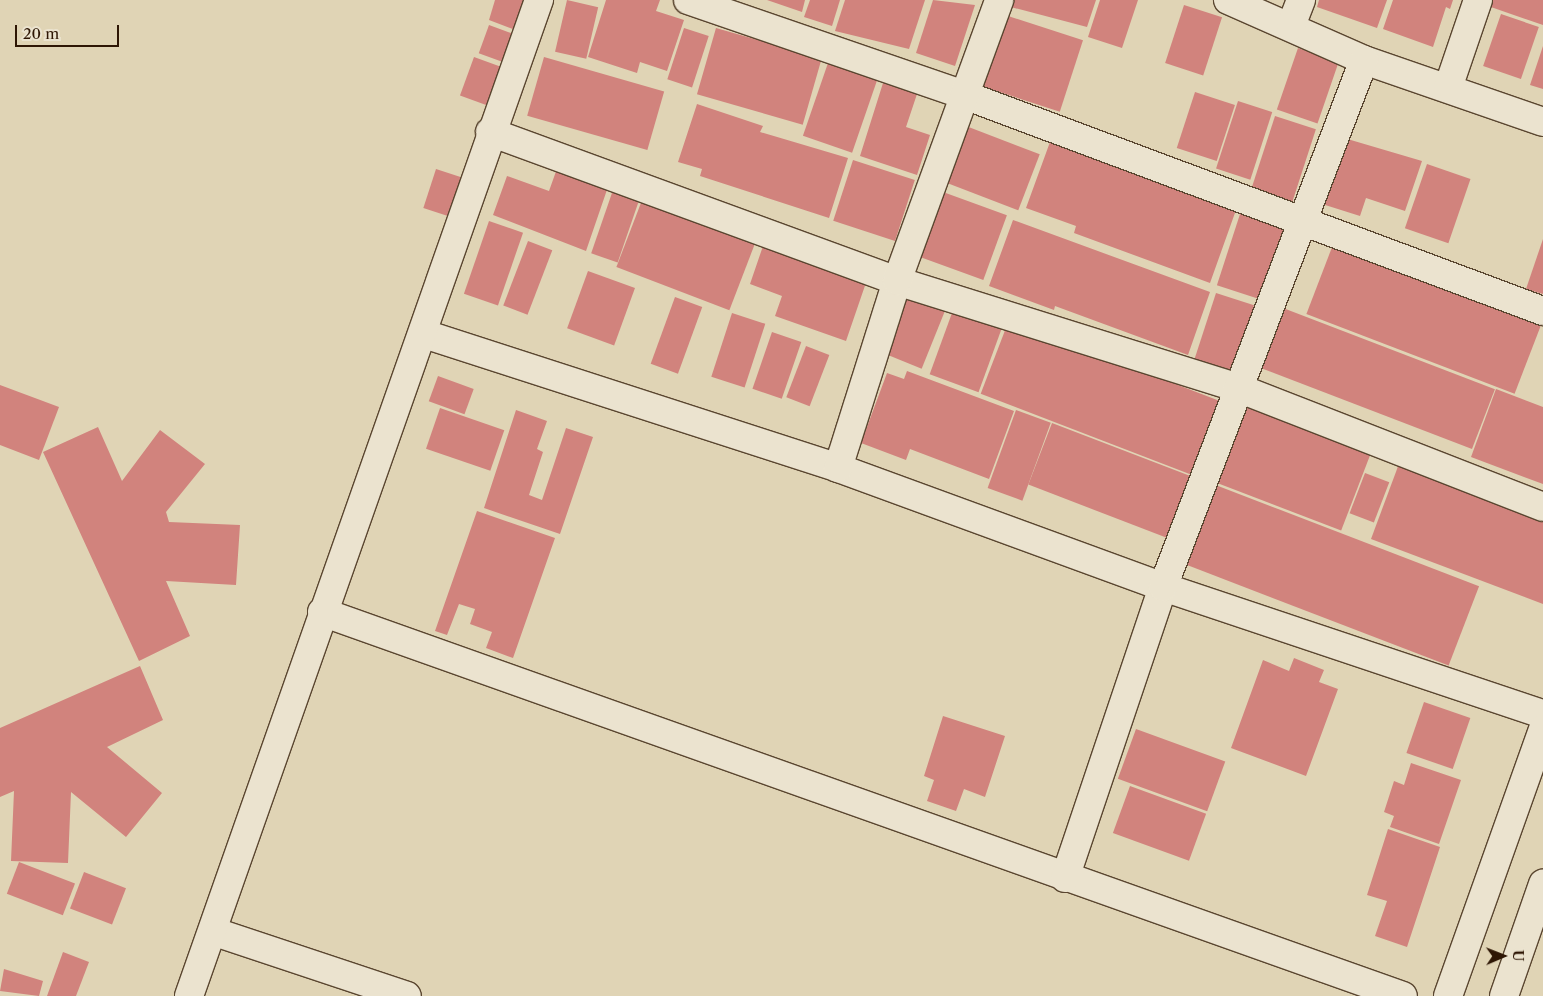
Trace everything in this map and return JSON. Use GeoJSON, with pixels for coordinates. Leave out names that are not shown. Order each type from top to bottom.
{"type":"FeatureCollection","features":[{"type":"Feature","properties":{"kind":"street"},"geometry":{"type":"LineString","coordinates":[[190,996],[215,932],[322,612],[424,334],[490,132],[539,0]]}},
{"type":"Feature","properties":{"kind":"street"},"geometry":{"type":"LineString","coordinates":[[688,0],[967,96],[1543,311]]}},
{"type":"Feature","properties":{"kind":"street"},"geometry":{"type":"LineString","coordinates":[[838,468],[897,281],[967,96],[999,0]]}},
{"type":"Feature","properties":{"kind":"street"},"geometry":{"type":"LineString","coordinates":[[1228,0],[1291,26],[1364,60],[1543,122]]}},
{"type":"Feature","properties":{"kind":"street"},"geometry":{"type":"LineString","coordinates":[[1291,26],[1302,0]]}},
{"type":"Feature","properties":{"kind":"street"},"geometry":{"type":"LineString","coordinates":[[1448,88],[1478,0]]}},
{"type":"Feature","properties":{"kind":"street"},"geometry":{"type":"LineString","coordinates":[[1066,878],[1162,587],[1364,60]]}},
{"type":"Feature","properties":{"kind":"street"},"geometry":{"type":"LineString","coordinates":[[490,132],[897,281],[1238,388],[1543,507]]}},
{"type":"Feature","properties":{"kind":"street"},"geometry":{"type":"LineString","coordinates":[[424,334],[838,468],[1162,587],[1543,714]]}},
{"type":"Feature","properties":{"kind":"street"},"geometry":{"type":"LineString","coordinates":[[322,612],[1066,878],[1403,996]]}},
{"type":"Feature","properties":{"kind":"street"},"geometry":{"type":"LineString","coordinates":[[1448,996],[1543,729]]}},
{"type":"Feature","properties":{"kind":"street"},"geometry":{"type":"LineString","coordinates":[[1504,996],[1543,884]]}},
{"type":"Feature","properties":{"kind":"street"},"geometry":{"type":"LineString","coordinates":[[215,932],[407,996]]}},
{"type":"Feature","properties":{"kind":"building"},"geometry":{"type":"Polygon","coordinates":[[[495,0],[532,0],[521,32],[489,20],[495,0]]]}},
{"type":"Feature","properties":{"kind":"building"},"geometry":{"type":"Polygon","coordinates":[[[567,0],[598,7],[586,59],[555,52],[567,0]]]}},
{"type":"Feature","properties":{"kind":"building"},"geometry":{"type":"Polygon","coordinates":[[[606,0],[660,0],[656,11],[684,20],[667,71],[640,62],[637,73],[588,57],[606,0]]]}},
{"type":"Feature","properties":{"kind":"building"},"geometry":{"type":"Polygon","coordinates":[[[767,0],[805,0],[802,12],[767,0]]]}},
{"type":"Feature","properties":{"kind":"building"},"geometry":{"type":"Polygon","coordinates":[[[810,0],[840,0],[832,26],[804,17],[810,0]]]}},
{"type":"Feature","properties":{"kind":"building"},"geometry":{"type":"Polygon","coordinates":[[[845,0],[925,0],[909,49],[835,31],[845,0]]]}},
{"type":"Feature","properties":{"kind":"building"},"geometry":{"type":"Polygon","coordinates":[[[933,0],[975,5],[955,66],[916,53],[933,0]]]}},
{"type":"Feature","properties":{"kind":"building"},"geometry":{"type":"Polygon","coordinates":[[[1009,0],[1096,0],[1087,27],[1007,6],[1009,0]]]}},
{"type":"Feature","properties":{"kind":"building"},"geometry":{"type":"Polygon","coordinates":[[[1100,0],[1138,0],[1122,48],[1088,37],[1100,0]]]}},
{"type":"Feature","properties":{"kind":"building"},"geometry":{"type":"Polygon","coordinates":[[[1319,0],[1387,0],[1377,28],[1317,7],[1319,0]]]}},
{"type":"Feature","properties":{"kind":"building"},"geometry":{"type":"Polygon","coordinates":[[[1393,0],[1453,0],[1450,9],[1446,7],[1433,47],[1383,29],[1393,0]]]}},
{"type":"Feature","properties":{"kind":"building"},"geometry":{"type":"Polygon","coordinates":[[[1490,0],[1543,0],[1543,25],[1488,6],[1490,0]]]}},
{"type":"Feature","properties":{"kind":"building"},"geometry":{"type":"Polygon","coordinates":[[[1184,5],[1222,17],[1203,75],[1165,63],[1184,5]]]}},
{"type":"Feature","properties":{"kind":"building"},"geometry":{"type":"Polygon","coordinates":[[[1501,14],[1539,27],[1521,79],[1483,66],[1501,14]]]}},
{"type":"Feature","properties":{"kind":"building"},"geometry":{"type":"Polygon","coordinates":[[[1005,15],[1083,40],[1060,112],[982,86],[1005,15]]]}},
{"type":"Feature","properties":{"kind":"building"},"geometry":{"type":"Polygon","coordinates":[[[489,25],[517,35],[507,63],[479,53],[489,25]]]}},
{"type":"Feature","properties":{"kind":"building"},"geometry":{"type":"Polygon","coordinates":[[[684,28],[709,36],[692,87],[667,79],[684,28]]]}},
{"type":"Feature","properties":{"kind":"building"},"geometry":{"type":"Polygon","coordinates":[[[716,28],[822,58],[803,125],[697,94],[716,28]]]}},
{"type":"Feature","properties":{"kind":"building"},"geometry":{"type":"Polygon","coordinates":[[[1543,46],[1543,89],[1530,85],[1543,46]]]}},
{"type":"Feature","properties":{"kind":"building"},"geometry":{"type":"Polygon","coordinates":[[[1298,48],[1339,62],[1317,123],[1277,109],[1298,48]]]}},
{"type":"Feature","properties":{"kind":"building"},"geometry":{"type":"Polygon","coordinates":[[[474,57],[502,67],[488,106],[460,96],[474,57]]]}},
{"type":"Feature","properties":{"kind":"building"},"geometry":{"type":"Polygon","coordinates":[[[544,57],[664,91],[647,150],[527,116],[544,57]]]}},
{"type":"Feature","properties":{"kind":"building"},"geometry":{"type":"Polygon","coordinates":[[[828,63],[877,80],[852,153],[803,136],[828,63]]]}},
{"type":"Feature","properties":{"kind":"building"},"geometry":{"type":"Polygon","coordinates":[[[883,83],[917,94],[906,127],[930,135],[917,175],[860,156],[883,83]]]}},
{"type":"Feature","properties":{"kind":"building"},"geometry":{"type":"Polygon","coordinates":[[[1195,92],[1235,105],[1217,161],[1177,148],[1195,92]]]}},
{"type":"Feature","properties":{"kind":"building"},"geometry":{"type":"Polygon","coordinates":[[[1238,101],[1272,112],[1250,180],[1216,169],[1238,101]]]}},
{"type":"Feature","properties":{"kind":"building"},"geometry":{"type":"Polygon","coordinates":[[[697,104],[763,126],[760,132],[848,158],[829,218],[700,176],[702,169],[678,162],[697,104]]]}},
{"type":"Feature","properties":{"kind":"building"},"geometry":{"type":"Polygon","coordinates":[[[1275,116],[1316,129],[1292,203],[1251,190],[1275,116]]]}},
{"type":"Feature","properties":{"kind":"building"},"geometry":{"type":"Polygon","coordinates":[[[966,126],[1040,154],[1018,210],[944,182],[966,126]]]}},
{"type":"Feature","properties":{"kind":"building"},"geometry":{"type":"Polygon","coordinates":[[[1344,138],[1422,161],[1405,211],[1366,198],[1360,216],[1322,204],[1344,138]]]}},
{"type":"Feature","properties":{"kind":"building"},"geometry":{"type":"Polygon","coordinates":[[[1050,142],[1236,210],[1210,283],[1074,233],[1076,226],[1026,208],[1050,142]]]}},
{"type":"Feature","properties":{"kind":"building"},"geometry":{"type":"Polygon","coordinates":[[[853,160],[915,180],[895,241],[833,221],[853,160]]]}},
{"type":"Feature","properties":{"kind":"building"},"geometry":{"type":"Polygon","coordinates":[[[559,163],[610,181],[586,251],[493,215],[507,176],[549,191],[559,163]]]}},
{"type":"Feature","properties":{"kind":"building"},"geometry":{"type":"Polygon","coordinates":[[[1427,164],[1470,179],[1448,243],[1405,228],[1427,164]]]}},
{"type":"Feature","properties":{"kind":"building"},"geometry":{"type":"Polygon","coordinates":[[[436,169],[467,179],[455,218],[423,208],[436,169]]]}},
{"type":"Feature","properties":{"kind":"building"},"geometry":{"type":"Polygon","coordinates":[[[613,190],[639,199],[618,262],[591,253],[613,190]]]}},
{"type":"Feature","properties":{"kind":"building"},"geometry":{"type":"Polygon","coordinates":[[[943,192],[1007,215],[983,280],[919,257],[943,192]]]}},
{"type":"Feature","properties":{"kind":"building"},"geometry":{"type":"Polygon","coordinates":[[[644,195],[757,238],[729,310],[616,267],[644,195]]]}},
{"type":"Feature","properties":{"kind":"building"},"geometry":{"type":"Polygon","coordinates":[[[1241,211],[1285,225],[1261,299],[1217,285],[1241,211]]]}},
{"type":"Feature","properties":{"kind":"building"},"geometry":{"type":"Polygon","coordinates":[[[1013,220],[1210,292],[1188,355],[1055,306],[1054,310],[989,286],[1013,220]]]}},
{"type":"Feature","properties":{"kind":"building"},"geometry":{"type":"Polygon","coordinates":[[[489,221],[523,233],[498,306],[464,294],[489,221]]]}},
{"type":"Feature","properties":{"kind":"building"},"geometry":{"type":"Polygon","coordinates":[[[1543,239],[1543,294],[1526,289],[1543,239]]]}},
{"type":"Feature","properties":{"kind":"building"},"geometry":{"type":"Polygon","coordinates":[[[528,241],[552,250],[528,315],[503,305],[528,241]]]}},
{"type":"Feature","properties":{"kind":"building"},"geometry":{"type":"Polygon","coordinates":[[[1334,242],[1542,322],[1515,394],[1306,314],[1334,242]]]}},
{"type":"Feature","properties":{"kind":"building"},"geometry":{"type":"Polygon","coordinates":[[[763,246],[870,271],[846,341],[775,316],[782,296],[750,284],[763,246]]]}},
{"type":"Feature","properties":{"kind":"building"},"geometry":{"type":"Polygon","coordinates":[[[588,271],[635,288],[614,345],[567,328],[588,271]]]}},
{"type":"Feature","properties":{"kind":"building"},"geometry":{"type":"Polygon","coordinates":[[[908,293],[946,308],[922,369],[884,353],[908,293]]]}},
{"type":"Feature","properties":{"kind":"building"},"geometry":{"type":"Polygon","coordinates":[[[1216,293],[1254,305],[1232,373],[1194,361],[1216,293]]]}},
{"type":"Feature","properties":{"kind":"building"},"geometry":{"type":"Polygon","coordinates":[[[675,297],[702,307],[678,374],[651,364],[675,297]]]}},
{"type":"Feature","properties":{"kind":"building"},"geometry":{"type":"Polygon","coordinates":[[[956,302],[1005,320],[979,392],[930,374],[956,302]]]}},
{"type":"Feature","properties":{"kind":"building"},"geometry":{"type":"Polygon","coordinates":[[[1283,308],[1495,389],[1472,449],[1260,368],[1283,308]]]}},
{"type":"Feature","properties":{"kind":"building"},"geometry":{"type":"Polygon","coordinates":[[[732,313],[765,324],[745,388],[711,377],[732,313]]]}},
{"type":"Feature","properties":{"kind":"building"},"geometry":{"type":"Polygon","coordinates":[[[1009,320],[1226,403],[1197,477],[981,394],[1009,320]]]}},
{"type":"Feature","properties":{"kind":"building"},"geometry":{"type":"Polygon","coordinates":[[[772,332],[801,342],[782,399],[752,389],[772,332]]]}},
{"type":"Feature","properties":{"kind":"building"},"geometry":{"type":"Polygon","coordinates":[[[806,346],[829,355],[810,406],[786,397],[806,346]]]}},
{"type":"Feature","properties":{"kind":"building"},"geometry":{"type":"Polygon","coordinates":[[[907,371],[1014,411],[989,479],[910,449],[906,460],[861,443],[887,373],[904,379],[907,371]]]}},
{"type":"Feature","properties":{"kind":"building"},"geometry":{"type":"Polygon","coordinates":[[[438,376],[474,389],[464,414],[429,401],[438,376]]]}},
{"type":"Feature","properties":{"kind":"building"},"geometry":{"type":"Polygon","coordinates":[[[0,385],[59,407],[39,460],[0,445],[0,385]]]}},
{"type":"Feature","properties":{"kind":"building"},"geometry":{"type":"Polygon","coordinates":[[[1496,389],[1543,407],[1543,484],[1471,457],[1496,389]]]}},
{"type":"Feature","properties":{"kind":"building"},"geometry":{"type":"Polygon","coordinates":[[[1243,404],[1371,453],[1341,531],[1213,481],[1243,404]]]}},
{"type":"Feature","properties":{"kind":"building"},"geometry":{"type":"Polygon","coordinates":[[[440,408],[504,430],[490,471],[426,449],[440,408]]]}},
{"type":"Feature","properties":{"kind":"building"},"geometry":{"type":"Polygon","coordinates":[[[516,410],[547,421],[537,449],[543,452],[529,495],[542,500],[566,428],[593,437],[560,534],[484,508],[516,410]]]}},
{"type":"Feature","properties":{"kind":"building"},"geometry":{"type":"Polygon","coordinates":[[[1016,410],[1051,423],[1022,501],[988,488],[1016,410]]]}},
{"type":"Feature","properties":{"kind":"building"},"geometry":{"type":"Polygon","coordinates":[[[1052,423],[1193,477],[1169,539],[1028,485],[1052,423]]]}},
{"type":"Feature","properties":{"kind":"building"},"geometry":{"type":"Polygon","coordinates":[[[98,427],[122,481],[160,430],[205,464],[166,512],[169,522],[240,525],[236,585],[166,581],[190,636],[139,661],[43,452],[98,427]]]}},
{"type":"Feature","properties":{"kind":"building"},"geometry":{"type":"Polygon","coordinates":[[[1400,461],[1543,515],[1543,604],[1371,539],[1400,461]]]}},
{"type":"Feature","properties":{"kind":"building"},"geometry":{"type":"Polygon","coordinates":[[[1365,473],[1389,482],[1374,522],[1350,513],[1365,473]]]}},
{"type":"Feature","properties":{"kind":"building"},"geometry":{"type":"Polygon","coordinates":[[[1213,484],[1479,586],[1449,665],[1183,563],[1213,484]]]}},
{"type":"Feature","properties":{"kind":"building"},"geometry":{"type":"Polygon","coordinates":[[[477,511],[555,538],[513,658],[486,648],[492,632],[470,624],[475,609],[459,604],[447,635],[435,631],[477,511]]]}},
{"type":"Feature","properties":{"kind":"building"},"geometry":{"type":"Polygon","coordinates":[[[1294,658],[1324,670],[1319,682],[1338,689],[1306,776],[1231,748],[1263,660],[1289,671],[1294,658]]]}},
{"type":"Feature","properties":{"kind":"building"},"geometry":{"type":"Polygon","coordinates":[[[140,666],[163,720],[107,747],[162,793],[126,837],[71,792],[68,863],[11,861],[14,791],[0,797],[0,728],[140,666]]]}},
{"type":"Feature","properties":{"kind":"building"},"geometry":{"type":"Polygon","coordinates":[[[1424,702],[1470,718],[1453,769],[1406,753],[1424,702]]]}},
{"type":"Feature","properties":{"kind":"building"},"geometry":{"type":"Polygon","coordinates":[[[943,716],[1005,736],[985,797],[964,789],[956,811],[927,801],[934,780],[924,776],[943,716]]]}},
{"type":"Feature","properties":{"kind":"building"},"geometry":{"type":"Polygon","coordinates":[[[1136,729],[1225,761],[1207,811],[1118,779],[1136,729]]]}},
{"type":"Feature","properties":{"kind":"building"},"geometry":{"type":"Polygon","coordinates":[[[1411,763],[1461,780],[1439,844],[1390,827],[1394,816],[1384,812],[1394,781],[1404,785],[1411,763]]]}},
{"type":"Feature","properties":{"kind":"building"},"geometry":{"type":"Polygon","coordinates":[[[1130,786],[1206,814],[1189,861],[1113,833],[1130,786]]]}},
{"type":"Feature","properties":{"kind":"building"},"geometry":{"type":"Polygon","coordinates":[[[1388,829],[1440,847],[1407,947],[1375,936],[1387,901],[1367,895],[1388,829]]]}},
{"type":"Feature","properties":{"kind":"building"},"geometry":{"type":"Polygon","coordinates":[[[19,862],[75,884],[63,915],[7,894],[19,862]]]}},
{"type":"Feature","properties":{"kind":"building"},"geometry":{"type":"Polygon","coordinates":[[[84,872],[126,888],[112,925],[70,908],[84,872]]]}},
{"type":"Feature","properties":{"kind":"building"},"geometry":{"type":"Polygon","coordinates":[[[63,952],[89,962],[76,996],[47,996],[63,952]]]}},
{"type":"Feature","properties":{"kind":"building"},"geometry":{"type":"Polygon","coordinates":[[[4,969],[43,981],[39,996],[0,991],[4,969]]]}}]}
